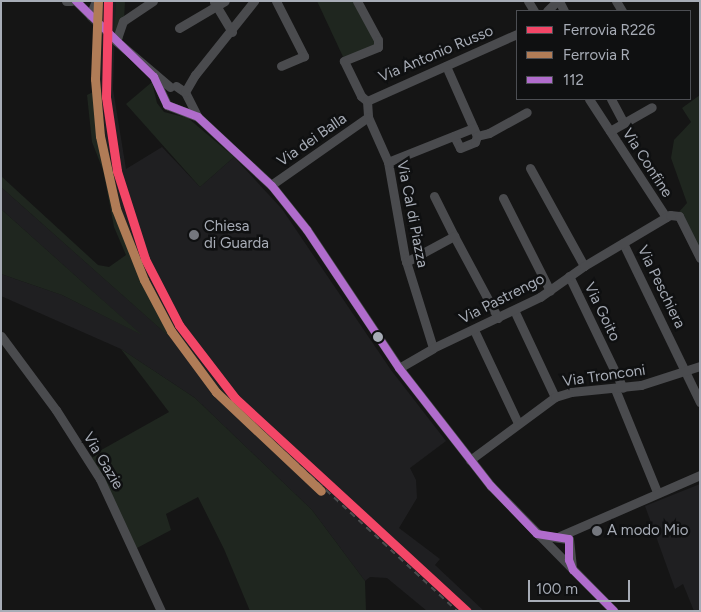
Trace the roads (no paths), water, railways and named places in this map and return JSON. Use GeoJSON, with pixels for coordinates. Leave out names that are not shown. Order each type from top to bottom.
{"type":"FeatureCollection","features":[{"type":"Feature","properties":{"kind":"street"},"geometry":{"type":"LineString","coordinates":[[66,1],[71,1]]}},
{"type":"Feature","properties":{"kind":"street"},"geometry":{"type":"LineString","coordinates":[[76,1],[90,15],[96,1]]}},
{"type":"Feature","properties":{"kind":"street"},"geometry":{"type":"LineString","coordinates":[[153,1],[123,21],[116,41],[154,77],[186,95],[198,117],[271,185],[307,230],[399,368],[470,460],[537,534],[569,546]]}},
{"type":"Feature","properties":{"kind":"street"},"geometry":{"type":"LineString","coordinates":[[179,28],[215,4],[225,1]]}},
{"type":"Feature","properties":{"kind":"street"},"geometry":{"type":"LineString","coordinates":[[175,108],[184,105],[186,95],[195,75],[232,32],[254,1]]}},
{"type":"Feature","properties":{"kind":"street"},"geometry":{"type":"LineString","coordinates":[[276,1],[304,56],[282,66]]}},
{"type":"Feature","properties":{"kind":"street","name":"Via Cal di Piazza"},"geometry":{"type":"LineString","coordinates":[[357,1],[378,40],[378,48],[344,61],[361,96],[367,101],[368,117],[388,162],[406,262],[433,348]]}},
{"type":"Feature","properties":{"kind":"street"},"geometry":{"type":"LineString","coordinates":[[547,10],[558,1]]}},
{"type":"Feature","properties":{"kind":"street"},"geometry":{"type":"LineString","coordinates":[[215,4],[232,32]]}},
{"type":"Feature","properties":{"kind":"street","name":"Via Antonio Russo"},"geometry":{"type":"LineString","coordinates":[[367,101],[516,34]]}},
{"type":"Feature","properties":{"kind":"street"},"geometry":{"type":"LineString","coordinates":[[446,66],[475,132],[475,142],[460,148],[454,136]]}},
{"type":"Feature","properties":{"kind":"street"},"geometry":{"type":"LineString","coordinates":[[164,98],[173,87],[195,75]]}},
{"type":"Feature","properties":{"kind":"street"},"geometry":{"type":"LineString","coordinates":[[154,77],[167,105],[198,117]]}},
{"type":"Feature","properties":{"kind":"street","name":"Via Confine"},"geometry":{"type":"LineString","coordinates":[[590,100],[666,218],[679,216],[700,258]]}},
{"type":"Feature","properties":{"kind":"street"},"geometry":{"type":"LineString","coordinates":[[611,100],[624,123]]}},
{"type":"Feature","properties":{"kind":"street"},"geometry":{"type":"LineString","coordinates":[[610,131],[652,107]]}},
{"type":"Feature","properties":{"kind":"street"},"geometry":{"type":"LineString","coordinates":[[388,162],[454,136],[475,132],[489,133],[527,112]]}},
{"type":"Feature","properties":{"kind":"street","name":"Via dei Balla"},"geometry":{"type":"LineString","coordinates":[[271,185],[368,117]]}},
{"type":"Feature","properties":{"kind":"street"},"geometry":{"type":"LineString","coordinates":[[530,168],[584,266]]}},
{"type":"Feature","properties":{"kind":"street"},"geometry":{"type":"LineString","coordinates":[[434,196],[498,318]]}},
{"type":"Feature","properties":{"kind":"street"},"geometry":{"type":"LineString","coordinates":[[503,198],[550,291]]}},
{"type":"Feature","properties":{"kind":"street","name":"Via Pastrengo"},"geometry":{"type":"LineString","coordinates":[[399,368],[433,348],[474,330],[550,291],[584,266],[666,218]]}},
{"type":"Feature","properties":{"kind":"street"},"geometry":{"type":"LineString","coordinates":[[406,262],[454,236]]}},
{"type":"Feature","properties":{"kind":"street","name":"Via Peschiera"},"geometry":{"type":"LineString","coordinates":[[623,242],[700,402]]}},
{"type":"Feature","properties":{"kind":"street","name":"Via Goito"},"geometry":{"type":"LineString","coordinates":[[569,276],[619,388],[657,492]]}},
{"type":"Feature","properties":{"kind":"street"},"geometry":{"type":"LineString","coordinates":[[514,310],[555,397]]}},
{"type":"Feature","properties":{"kind":"street"},"geometry":{"type":"LineString","coordinates":[[474,330],[518,422]]}},
{"type":"Feature","properties":{"kind":"street","name":"Via Gazie"},"geometry":{"type":"LineString","coordinates":[[1,336],[56,410],[100,479],[161,611]]}},
{"type":"Feature","properties":{"kind":"street","name":"Via Tronconi"},"geometry":{"type":"LineString","coordinates":[[470,460],[518,422],[555,397],[571,392],[619,388],[687,372],[700,366]]}},
{"type":"Feature","properties":{"kind":"street"},"geometry":{"type":"LineString","coordinates":[[556,540],[585,523],[700,475]]}},
{"type":"Feature","properties":{"kind":"street"},"geometry":{"type":"LineString","coordinates":[[559,554],[569,546],[585,523]]}},
{"type":"Feature","properties":{"kind":"street"},"geometry":{"type":"LineString","coordinates":[[556,540],[559,554],[614,611]]}},
{"type":"Feature","properties":{"kind":"street"},"geometry":{"type":"LineString","coordinates":[[569,546],[573,570]]}},
{"type":"Feature","properties":{"kind":"tunnel"},"geometry":{"type":"LineString","coordinates":[[90,15],[116,41]]}},
{"type":"Feature","properties":{"kind":"railway"},"geometry":{"type":"LineString","coordinates":[[237,408],[457,611]]}},
{"type":"Feature","properties":{"kind":"rail line","name":"R"},"geometry":{"type":"LineString","coordinates":[[98,1],[95,79],[100,136],[116,209],[144,280],[171,331],[216,392],[321,491]]}},
{"type":"Feature","properties":{"kind":"rail line","name":"R226"},"geometry":{"type":"LineString","coordinates":[[108,1],[106,97],[117,171],[145,259],[179,325],[235,398],[467,611]]}},
{"type":"Feature","properties":{"kind":"place","name":"Chiesa di Guarda"},"geometry":{"type":"Point","coordinates":[194,235]}},
{"type":"Feature","properties":{"kind":"place","name":"A modo Mio"},"geometry":{"type":"Point","coordinates":[597,531]}}]}
